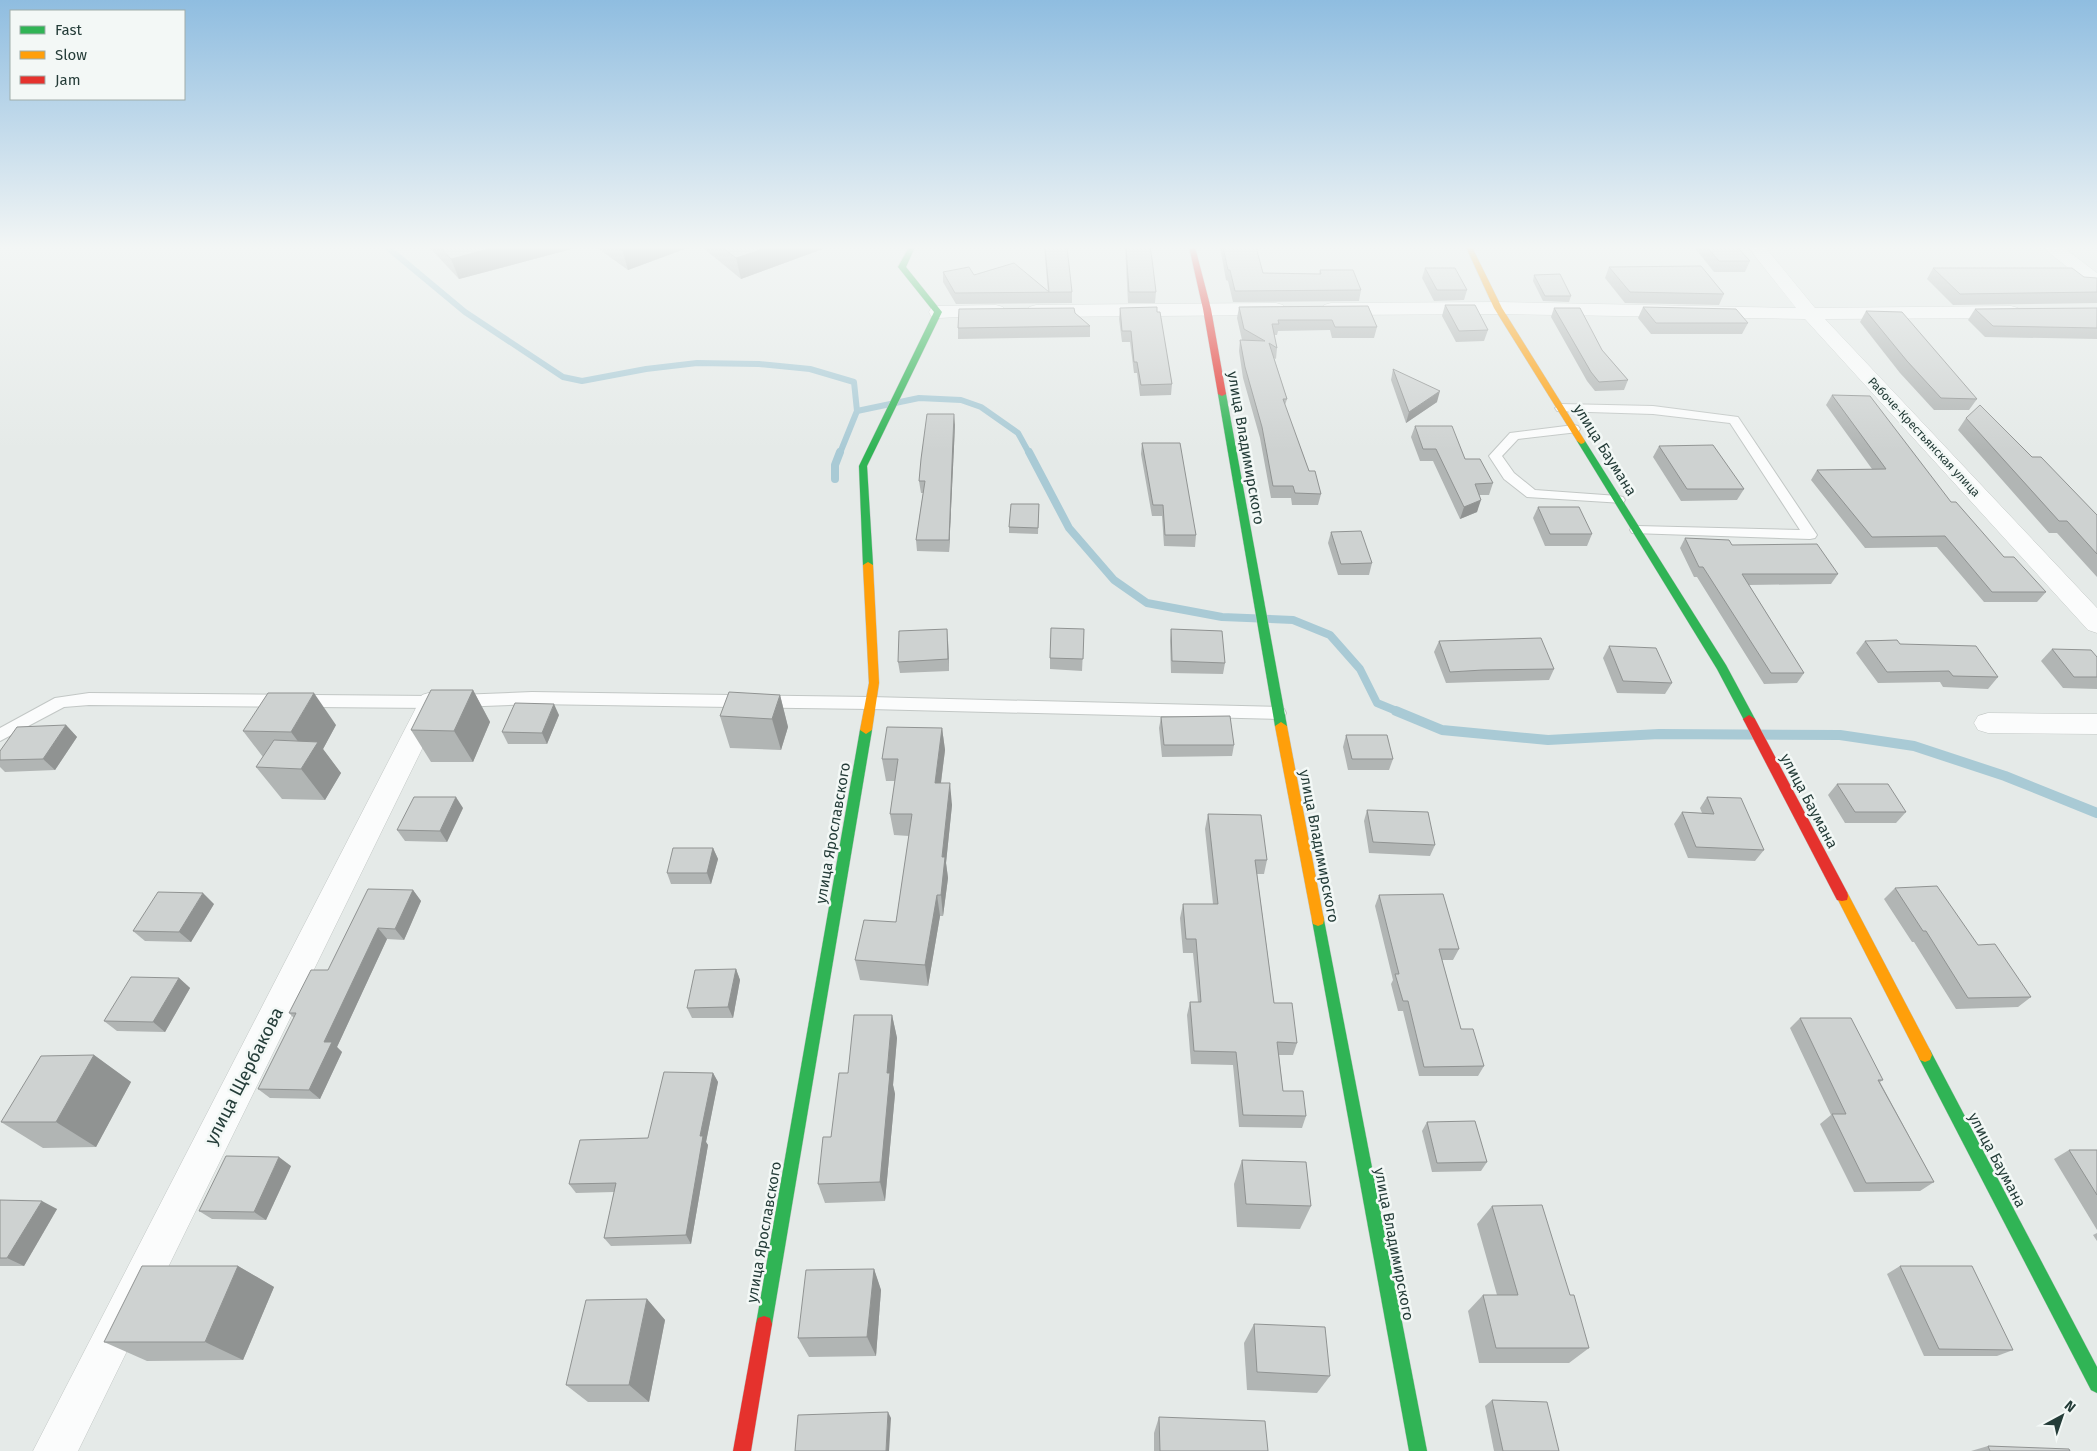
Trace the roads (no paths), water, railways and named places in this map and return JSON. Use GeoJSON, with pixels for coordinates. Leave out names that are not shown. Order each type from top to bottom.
{"type":"FeatureCollection","features":[{"type":"Feature","properties":{"kind":"street","name":"улица Ярославского"},"geometry":{"type":"LineString","coordinates":[[742,1451],[874,683],[863,466],[937,315]]}},
{"type":"Feature","properties":{"kind":"street","name":"улица Владимирского"},"geometry":{"type":"LineString","coordinates":[[1208,315],[1278,714],[1418,1451]]}},
{"type":"Feature","properties":{"kind":"street","name":"улица Баумана"},"geometry":{"type":"LineString","coordinates":[[1502,315],[1727,676],[2097,1384]]}},
{"type":"Feature","properties":{"kind":"street","name":"Рабоче-Крестьянская улица"},"geometry":{"type":"LineString","coordinates":[[1811,315],[2097,624]]}},
{"type":"Feature","properties":{"kind":"street","name":"улица Щербакова"},"geometry":{"type":"LineString","coordinates":[[55,1451],[432,702]]}},
{"type":"Feature","properties":{"kind":"street"},"geometry":{"type":"LineString","coordinates":[[1988,723],[2097,724]]}},
{"type":"Feature","properties":{"kind":"lane"},"geometry":{"type":"LineString","coordinates":[[1561,408],[1653,410],[1734,420],[1810,535],[1637,530]]}},
{"type":"Feature","properties":{"kind":"lane"},"geometry":{"type":"LineString","coordinates":[[1574,429],[1514,436],[1494,456],[1509,476],[1532,494],[1618,500]]}},
{"type":"Feature","properties":{"kind":"lane"},"geometry":{"type":"LineString","coordinates":[[0,735],[61,702],[88,699],[432,702],[532,698],[870,703],[1278,714]]}},
{"type":"Feature","properties":{"kind":"waterway"},"geometry":{"type":"LineString","coordinates":[[469,315],[563,377],[582,381],[646,369],[697,363],[759,364],[810,369],[854,382],[857,411]]}},
{"type":"Feature","properties":{"kind":"waterway"},"geometry":{"type":"LineString","coordinates":[[857,411],[919,398],[961,400],[981,407],[1018,433],[1029,453]]}},
{"type":"Feature","properties":{"kind":"waterway"},"geometry":{"type":"LineString","coordinates":[[840,453],[857,411]]}},
{"type":"Feature","properties":{"kind":"waterway"},"geometry":{"type":"LineString","coordinates":[[835,479],[835,465],[840,452]]}},
{"type":"Feature","properties":{"kind":"waterway"},"geometry":{"type":"LineString","coordinates":[[1029,452],[1069,528],[1114,580],[1147,603],[1222,617],[1293,620],[1330,635],[1360,669],[1377,703],[1399,712]]}},
{"type":"Feature","properties":{"kind":"waterway"},"geometry":{"type":"LineString","coordinates":[[1396,711],[1442,730],[1548,740],[1659,734],[1840,735],[1914,746],[2005,776],[2097,813]]}}]}
